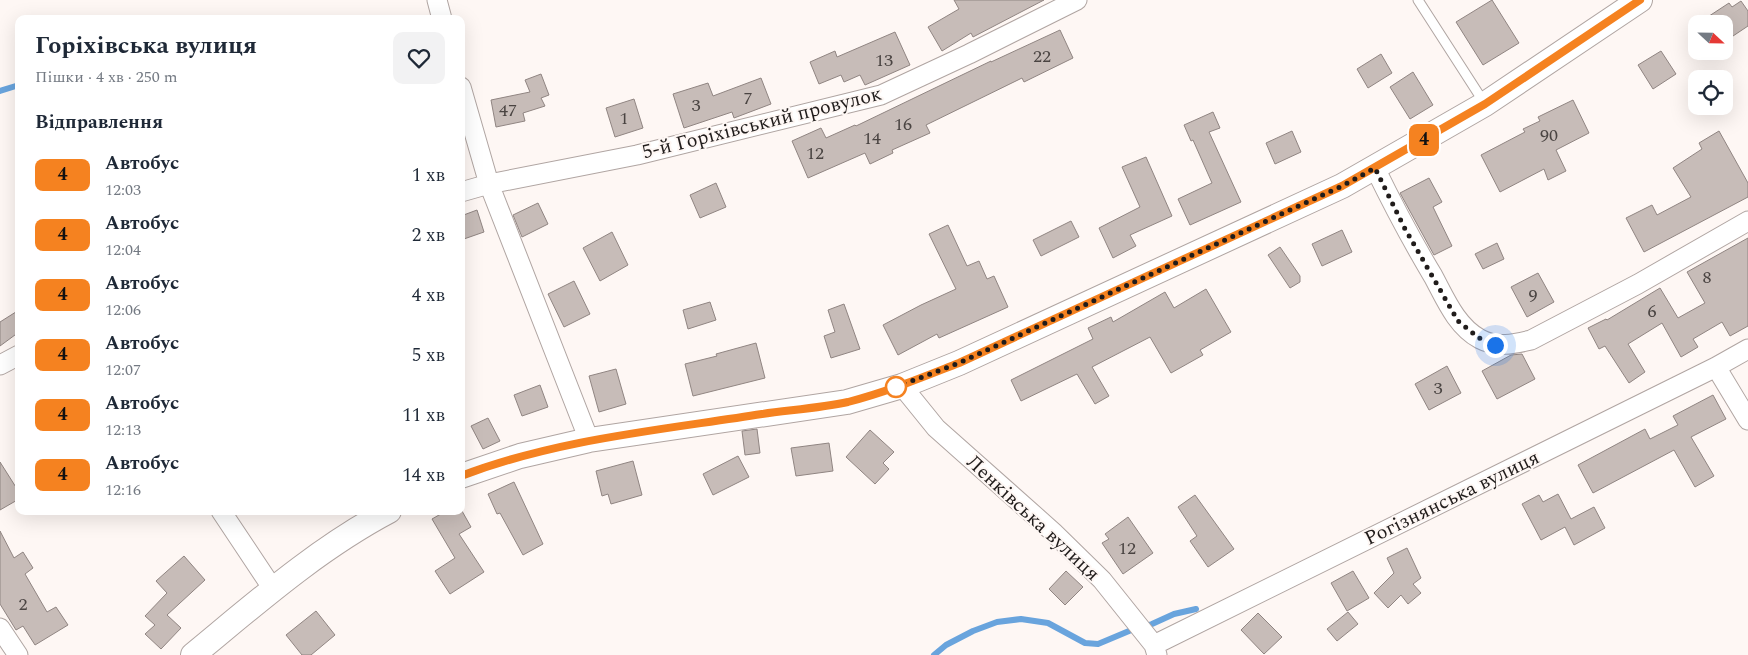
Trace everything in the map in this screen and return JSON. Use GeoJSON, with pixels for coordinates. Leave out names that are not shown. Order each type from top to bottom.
{"type":"FeatureCollection","features":[{"type":"Feature","properties":{"kind":"street"},"geometry":{"type":"LineString","coordinates":[[437,0],[441,15]]}},
{"type":"Feature","properties":{"kind":"street","name":"5-й Горіхівський провулок"},"geometry":{"type":"LineString","coordinates":[[465,191],[488,184],[637,155],[881,95],[1077,0]]}},
{"type":"Feature","properties":{"kind":"street"},"geometry":{"type":"LineString","coordinates":[[465,475],[520,456],[589,440],[847,402],[902,386],[959,363],[1342,186],[1485,104],[1640,0]]}},
{"type":"Feature","properties":{"kind":"street"},"geometry":{"type":"LineString","coordinates":[[465,101],[488,184],[589,440]]}},
{"type":"Feature","properties":{"kind":"street"},"geometry":{"type":"LineString","coordinates":[[1375,168],[1404,227],[1458,321],[1479,338],[1495,345],[1532,340],[1638,284],[1748,221]]}},
{"type":"Feature","properties":{"kind":"street","name":"Рогізнянська вулиця"},"geometry":{"type":"LineString","coordinates":[[1156,650],[1716,367],[1748,349]]}},
{"type":"Feature","properties":{"kind":"street"},"geometry":{"type":"LineString","coordinates":[[0,365],[15,357]]}},
{"type":"Feature","properties":{"kind":"street"},"geometry":{"type":"LineString","coordinates":[[1716,367],[1748,420]]}},
{"type":"Feature","properties":{"kind":"street","name":"Ленківська вулиця"},"geometry":{"type":"LineString","coordinates":[[902,386],[936,428],[1053,532],[1102,580],[1156,650]]}},
{"type":"Feature","properties":{"kind":"street"},"geometry":{"type":"LineString","coordinates":[[224,515],[273,589]]}},
{"type":"Feature","properties":{"kind":"street"},"geometry":{"type":"LineString","coordinates":[[193,655],[273,589],[328,549],[383,515]]}},
{"type":"Feature","properties":{"kind":"street"},"geometry":{"type":"LineString","coordinates":[[0,628],[18,655]]}},
{"type":"Feature","properties":{"kind":"lane"},"geometry":{"type":"LineString","coordinates":[[1418,0],[1485,104]]}},
{"type":"Feature","properties":{"kind":"building"},"geometry":{"type":"Polygon","coordinates":[[[954,0],[1044,0],[973,37],[971,33],[942,51],[928,27],[959,9],[954,0]]]}},
{"type":"Feature","properties":{"kind":"building"},"geometry":{"type":"Polygon","coordinates":[[[1492,0],[1519,43],[1483,65],[1456,22],[1492,0]]]}},
{"type":"Feature","properties":{"kind":"building"},"geometry":{"type":"Polygon","coordinates":[[[1741,1],[1748,11],[1748,26],[1733,36],[1733,15],[1711,15],[1729,3],[1732,7],[1741,1]]]}},
{"type":"Feature","properties":{"kind":"building"},"geometry":{"type":"Polygon","coordinates":[[[1060,30],[1073,58],[1024,82],[1022,78],[926,125],[930,133],[892,150],[893,153],[870,164],[865,153],[808,178],[792,141],[821,128],[826,138],[856,126],[1060,30]]]}},
{"type":"Feature","properties":{"kind":"building"},"geometry":{"type":"Polygon","coordinates":[[[895,32],[910,65],[865,85],[860,75],[844,82],[841,75],[819,84],[810,62],[835,51],[837,57],[895,32]]]}},
{"type":"Feature","properties":{"kind":"building"},"geometry":{"type":"Polygon","coordinates":[[[1661,51],[1676,74],[1653,89],[1638,65],[1661,51]]]}},
{"type":"Feature","properties":{"kind":"building"},"geometry":{"type":"Polygon","coordinates":[[[1381,54],[1392,73],[1368,88],[1357,69],[1381,54]]]}},
{"type":"Feature","properties":{"kind":"building"},"geometry":{"type":"Polygon","coordinates":[[[1413,72],[1433,105],[1410,119],[1390,87],[1413,72]]]}},
{"type":"Feature","properties":{"kind":"building"},"geometry":{"type":"Polygon","coordinates":[[[541,74],[549,95],[541,98],[545,106],[523,113],[525,121],[496,127],[491,100],[530,92],[525,80],[541,74]]]}},
{"type":"Feature","properties":{"kind":"building"},"geometry":{"type":"Polygon","coordinates":[[[761,78],[771,104],[734,118],[732,112],[684,128],[673,94],[708,83],[713,96],[761,78]]]}},
{"type":"Feature","properties":{"kind":"building"},"geometry":{"type":"Polygon","coordinates":[[[634,99],[643,128],[615,137],[606,108],[634,99]]]}},
{"type":"Feature","properties":{"kind":"building"},"geometry":{"type":"Polygon","coordinates":[[[1573,100],[1589,133],[1556,150],[1566,171],[1548,180],[1544,169],[1500,192],[1481,155],[1525,132],[1523,129],[1540,121],[1538,117],[1573,100]]]}},
{"type":"Feature","properties":{"kind":"building"},"geometry":{"type":"Polygon","coordinates":[[[1213,112],[1220,128],[1209,132],[1241,202],[1190,225],[1178,199],[1212,183],[1193,140],[1191,141],[1184,125],[1213,112]]]}},
{"type":"Feature","properties":{"kind":"building"},"geometry":{"type":"Polygon","coordinates":[[[1292,131],[1301,152],[1275,164],[1266,143],[1292,131]]]}},
{"type":"Feature","properties":{"kind":"building"},"geometry":{"type":"Polygon","coordinates":[[[1719,131],[1748,183],[1748,197],[1644,252],[1626,218],[1652,205],[1657,215],[1691,197],[1673,168],[1702,149],[1699,143],[1719,131]]]}},
{"type":"Feature","properties":{"kind":"building"},"geometry":{"type":"Polygon","coordinates":[[[1146,157],[1172,216],[1130,235],[1136,246],[1113,258],[1099,228],[1140,207],[1122,167],[1146,157]]]}},
{"type":"Feature","properties":{"kind":"building"},"geometry":{"type":"Polygon","coordinates":[[[1429,178],[1442,202],[1433,207],[1452,246],[1434,255],[1400,193],[1429,178]]]}},
{"type":"Feature","properties":{"kind":"building"},"geometry":{"type":"Polygon","coordinates":[[[716,183],[726,207],[700,218],[690,195],[716,183]]]}},
{"type":"Feature","properties":{"kind":"building"},"geometry":{"type":"Polygon","coordinates":[[[538,203],[548,224],[522,237],[513,215],[538,203]]]}},
{"type":"Feature","properties":{"kind":"building"},"geometry":{"type":"Polygon","coordinates":[[[477,210],[484,232],[465,239],[465,214],[477,210]]]}},
{"type":"Feature","properties":{"kind":"building"},"geometry":{"type":"Polygon","coordinates":[[[1071,221],[1079,237],[1041,256],[1033,240],[1071,221]]]}},
{"type":"Feature","properties":{"kind":"building"},"geometry":{"type":"Polygon","coordinates":[[[948,225],[967,266],[979,261],[987,279],[994,276],[1008,307],[939,338],[937,334],[898,355],[883,325],[956,289],[929,234],[948,225]]]}},
{"type":"Feature","properties":{"kind":"building"},"geometry":{"type":"Polygon","coordinates":[[[1342,230],[1352,252],[1322,266],[1312,244],[1342,230]]]}},
{"type":"Feature","properties":{"kind":"building"},"geometry":{"type":"Polygon","coordinates":[[[612,232],[628,265],[600,281],[583,248],[612,232]]]}},
{"type":"Feature","properties":{"kind":"building"},"geometry":{"type":"Polygon","coordinates":[[[1748,238],[1748,326],[1730,336],[1722,322],[1693,339],[1698,347],[1681,357],[1662,323],[1628,344],[1645,372],[1629,383],[1605,346],[1599,349],[1588,328],[1607,320],[1660,288],[1678,318],[1705,303],[1687,272],[1748,238]]]}},
{"type":"Feature","properties":{"kind":"building"},"geometry":{"type":"Polygon","coordinates":[[[1497,243],[1504,259],[1483,269],[1475,254],[1497,243]]]}},
{"type":"Feature","properties":{"kind":"building"},"geometry":{"type":"Polygon","coordinates":[[[1280,247],[1300,276],[1300,282],[1290,288],[1268,255],[1280,247]]]}},
{"type":"Feature","properties":{"kind":"building"},"geometry":{"type":"Polygon","coordinates":[[[1538,273],[1554,302],[1527,317],[1511,287],[1538,273]]]}},
{"type":"Feature","properties":{"kind":"building"},"geometry":{"type":"Polygon","coordinates":[[[574,281],[590,314],[564,327],[548,294],[574,281]]]}},
{"type":"Feature","properties":{"kind":"building"},"geometry":{"type":"Polygon","coordinates":[[[1206,289],[1231,332],[1200,350],[1203,355],[1171,373],[1150,337],[1092,367],[1109,396],[1095,404],[1077,374],[1021,401],[1011,380],[1093,339],[1088,328],[1111,317],[1113,322],[1165,292],[1174,308],[1206,289]]]}},
{"type":"Feature","properties":{"kind":"building"},"geometry":{"type":"Polygon","coordinates":[[[710,302],[716,320],[688,329],[683,310],[710,302]]]}},
{"type":"Feature","properties":{"kind":"building"},"geometry":{"type":"Polygon","coordinates":[[[844,304],[860,349],[831,358],[824,336],[835,332],[828,310],[844,304]]]}},
{"type":"Feature","properties":{"kind":"building"},"geometry":{"type":"Polygon","coordinates":[[[15,313],[15,335],[0,346],[0,322],[15,313]]]}},
{"type":"Feature","properties":{"kind":"building"},"geometry":{"type":"Polygon","coordinates":[[[756,343],[765,378],[693,396],[685,364],[756,343]]]}},
{"type":"Feature","properties":{"kind":"building"},"geometry":{"type":"Polygon","coordinates":[[[1522,354],[1535,379],[1497,399],[1482,371],[1511,355],[1522,354]]]}},
{"type":"Feature","properties":{"kind":"building"},"geometry":{"type":"Polygon","coordinates":[[[1447,366],[1461,393],[1429,410],[1415,384],[1447,366]]]}},
{"type":"Feature","properties":{"kind":"building"},"geometry":{"type":"Polygon","coordinates":[[[616,369],[626,404],[599,412],[589,376],[616,369]]]}},
{"type":"Feature","properties":{"kind":"building"},"geometry":{"type":"Polygon","coordinates":[[[540,385],[548,407],[522,416],[514,395],[540,385]]]}},
{"type":"Feature","properties":{"kind":"building"},"geometry":{"type":"Polygon","coordinates":[[[1713,395],[1726,419],[1691,437],[1714,476],[1695,487],[1674,450],[1593,493],[1578,465],[1645,429],[1650,439],[1678,425],[1673,416],[1713,395]]]}},
{"type":"Feature","properties":{"kind":"building"},"geometry":{"type":"Polygon","coordinates":[[[488,418],[500,441],[483,449],[471,426],[488,418]]]}},
{"type":"Feature","properties":{"kind":"building"},"geometry":{"type":"Polygon","coordinates":[[[757,429],[760,453],[745,455],[742,431],[757,429]]]}},
{"type":"Feature","properties":{"kind":"building"},"geometry":{"type":"Polygon","coordinates":[[[870,430],[894,452],[883,463],[889,469],[875,484],[846,457],[870,430]]]}},
{"type":"Feature","properties":{"kind":"building"},"geometry":{"type":"Polygon","coordinates":[[[829,443],[833,471],[796,476],[791,448],[829,443]]]}},
{"type":"Feature","properties":{"kind":"building"},"geometry":{"type":"Polygon","coordinates":[[[738,456],[749,477],[713,495],[703,474],[738,456]]]}},
{"type":"Feature","properties":{"kind":"building"},"geometry":{"type":"Polygon","coordinates":[[[633,461],[642,495],[611,504],[608,494],[602,496],[596,471],[633,461]]]}},
{"type":"Feature","properties":{"kind":"building"},"geometry":{"type":"Polygon","coordinates":[[[0,462],[15,486],[15,501],[0,510],[0,462]]]}},
{"type":"Feature","properties":{"kind":"building"},"geometry":{"type":"Polygon","coordinates":[[[514,482],[543,544],[523,555],[500,513],[497,514],[488,494],[514,482]]]}},
{"type":"Feature","properties":{"kind":"building"},"geometry":{"type":"Polygon","coordinates":[[[1558,494],[1571,519],[1594,507],[1605,528],[1574,545],[1565,527],[1541,540],[1522,504],[1539,495],[1543,502],[1558,494]]]}},
{"type":"Feature","properties":{"kind":"building"},"geometry":{"type":"Polygon","coordinates":[[[1195,495],[1234,549],[1208,567],[1190,541],[1197,536],[1178,507],[1195,495]]]}},
{"type":"Feature","properties":{"kind":"building"},"geometry":{"type":"Polygon","coordinates":[[[439,515],[464,515],[471,527],[459,534],[484,572],[450,594],[435,571],[455,558],[432,519],[439,515]]]}},
{"type":"Feature","properties":{"kind":"building"},"geometry":{"type":"Polygon","coordinates":[[[1128,517],[1153,553],[1123,574],[1102,543],[1109,539],[1105,534],[1128,517]]]}},
{"type":"Feature","properties":{"kind":"building"},"geometry":{"type":"Polygon","coordinates":[[[0,531],[14,558],[23,552],[33,568],[25,574],[47,612],[56,607],[68,625],[35,645],[23,626],[16,630],[0,604],[0,531]]]}},
{"type":"Feature","properties":{"kind":"building"},"geometry":{"type":"Polygon","coordinates":[[[1407,548],[1421,578],[1413,584],[1421,593],[1408,604],[1401,595],[1388,608],[1374,593],[1394,573],[1387,558],[1407,548]]]}},
{"type":"Feature","properties":{"kind":"building"},"geometry":{"type":"Polygon","coordinates":[[[184,556],[205,580],[167,615],[181,628],[161,649],[145,634],[155,625],[145,616],[167,593],[156,581],[184,556]]]}},
{"type":"Feature","properties":{"kind":"building"},"geometry":{"type":"Polygon","coordinates":[[[1066,571],[1083,587],[1065,605],[1049,589],[1066,571]]]}},
{"type":"Feature","properties":{"kind":"building"},"geometry":{"type":"Polygon","coordinates":[[[1353,571],[1369,598],[1347,611],[1331,583],[1353,571]]]}},
{"type":"Feature","properties":{"kind":"building"},"geometry":{"type":"Polygon","coordinates":[[[316,611],[335,635],[311,655],[302,655],[286,635],[316,611]]]}},
{"type":"Feature","properties":{"kind":"building"},"geometry":{"type":"Polygon","coordinates":[[[1348,612],[1358,624],[1337,641],[1327,629],[1348,612]]]}},
{"type":"Feature","properties":{"kind":"building"},"geometry":{"type":"Polygon","coordinates":[[[1258,613],[1282,637],[1264,654],[1241,630],[1258,613]]]}},
{"type":"Feature","properties":{"kind":"waterway"},"geometry":{"type":"LineString","coordinates":[[0,91],[15,86]]}},
{"type":"Feature","properties":{"kind":"waterway"},"geometry":{"type":"LineString","coordinates":[[934,655],[946,645],[973,631],[997,622],[1021,619],[1048,623],[1085,643],[1098,644],[1174,614],[1196,609]]}},
{"type":"Feature","properties":{"kind":"bus line","name":"4"},"geometry":{"type":"LineString","coordinates":[[465,474],[520,456],[589,440],[847,402],[902,386],[959,363],[1342,186],[1485,104],[1640,0]]}},
{"type":"Feature","properties":{"kind":"route"},"geometry":{"type":"LineString","coordinates":[[896,387],[959,363],[1342,186],[1375,168],[1404,227],[1458,321],[1479,338],[1495,345]]}}]}
